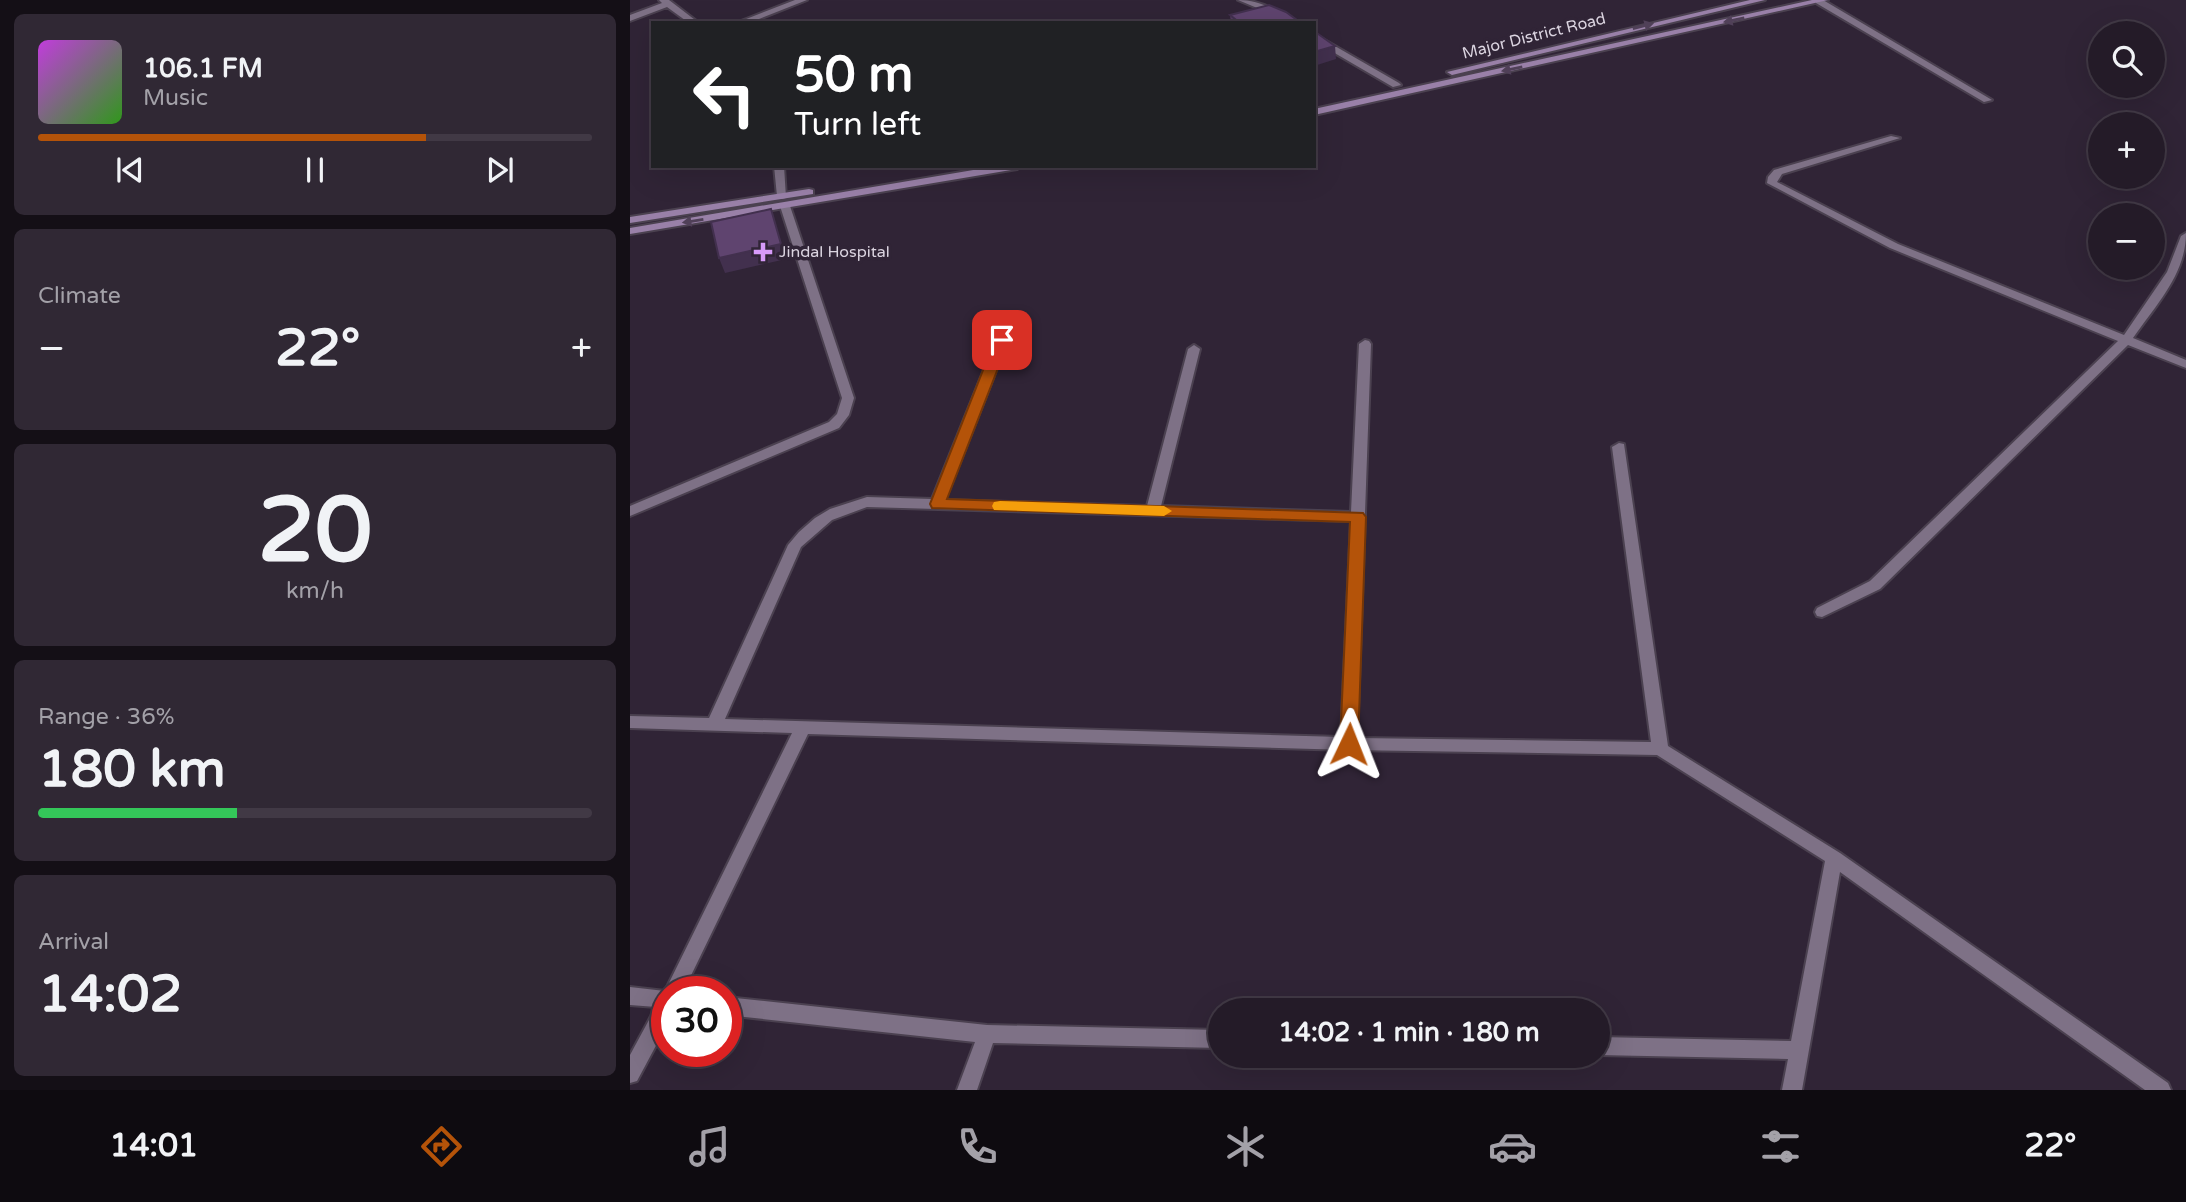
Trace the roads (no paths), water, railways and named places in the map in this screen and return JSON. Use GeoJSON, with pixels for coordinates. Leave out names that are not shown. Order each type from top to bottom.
{"type":"FeatureCollection","features":[{"type":"Feature","properties":{"kind":"street"},"geometry":{"type":"LineString","coordinates":[[745,21],[803,0]]}},
{"type":"Feature","properties":{"kind":"street"},"geometry":{"type":"LineString","coordinates":[[1242,0],[1265,8],[1287,21]]}},
{"type":"Feature","properties":{"kind":"street","name":"Major District Road"},"geometry":{"type":"LineString","coordinates":[[1316,104],[1759,0]]}},
{"type":"Feature","properties":{"kind":"street"},"geometry":{"type":"LineString","coordinates":[[1316,111],[1821,1],[1987,100]]}},
{"type":"Feature","properties":{"kind":"street"},"geometry":{"type":"LineString","coordinates":[[630,18],[665,2],[692,21]]}},
{"type":"Feature","properties":{"kind":"street"},"geometry":{"type":"LineString","coordinates":[[1316,38],[1396,85]]}},
{"type":"Feature","properties":{"kind":"street"},"geometry":{"type":"LineString","coordinates":[[1895,138],[1778,172],[1772,183],[1894,246],[2186,364]]}},
{"type":"Feature","properties":{"kind":"street"},"geometry":{"type":"LineString","coordinates":[[630,511],[834,425],[843,415],[848,398],[783,201],[779,168]]}},
{"type":"Feature","properties":{"kind":"street"},"geometry":{"type":"LineString","coordinates":[[630,231],[958,168]]}},
{"type":"Feature","properties":{"kind":"street"},"geometry":{"type":"LineString","coordinates":[[630,220],[783,201],[1004,168]]}},
{"type":"Feature","properties":{"kind":"street"},"geometry":{"type":"LineString","coordinates":[[1822,612],[1875,585],[2125,341],[2172,272],[2186,236]]}},
{"type":"Feature","properties":{"kind":"street"},"geometry":{"type":"LineString","coordinates":[[937,504],[1002,340]]}},
{"type":"Feature","properties":{"kind":"street"},"geometry":{"type":"LineString","coordinates":[[1349,744],[1365,344]]}},
{"type":"Feature","properties":{"kind":"street"},"geometry":{"type":"LineString","coordinates":[[1153,511],[1194,349]]}},
{"type":"Feature","properties":{"kind":"street"},"geometry":{"type":"LineString","coordinates":[[1619,447],[1660,749]]}},
{"type":"Feature","properties":{"kind":"street"},"geometry":{"type":"LineString","coordinates":[[714,724],[795,545],[816,523],[835,510],[867,502],[1358,517]]}},
{"type":"Feature","properties":{"kind":"street"},"geometry":{"type":"LineString","coordinates":[[630,722],[1349,744],[1660,749],[1834,858],[2161,1090]]}},
{"type":"Feature","properties":{"kind":"street"},"geometry":{"type":"LineString","coordinates":[[682,976],[803,727]]}},
{"type":"Feature","properties":{"kind":"street"},"geometry":{"type":"LineString","coordinates":[[1792,1090],[1834,858]]}},
{"type":"Feature","properties":{"kind":"street"},"geometry":{"type":"LineString","coordinates":[[630,996],[651,998]]}},
{"type":"Feature","properties":{"kind":"street"},"geometry":{"type":"LineString","coordinates":[[742,1008],[988,1034],[1208,1039]]}},
{"type":"Feature","properties":{"kind":"street"},"geometry":{"type":"LineString","coordinates":[[967,1090],[988,1034]]}},
{"type":"Feature","properties":{"kind":"street"},"geometry":{"type":"LineString","coordinates":[[630,1074],[651,1035]]}},
{"type":"Feature","properties":{"kind":"street"},"geometry":{"type":"LineString","coordinates":[[1610,1046],[1799,1050]]}},
{"type":"Feature","properties":{"kind":"place","name":"Jindal Hospital"},"geometry":{"type":"Point","coordinates":[763,252]}}]}
